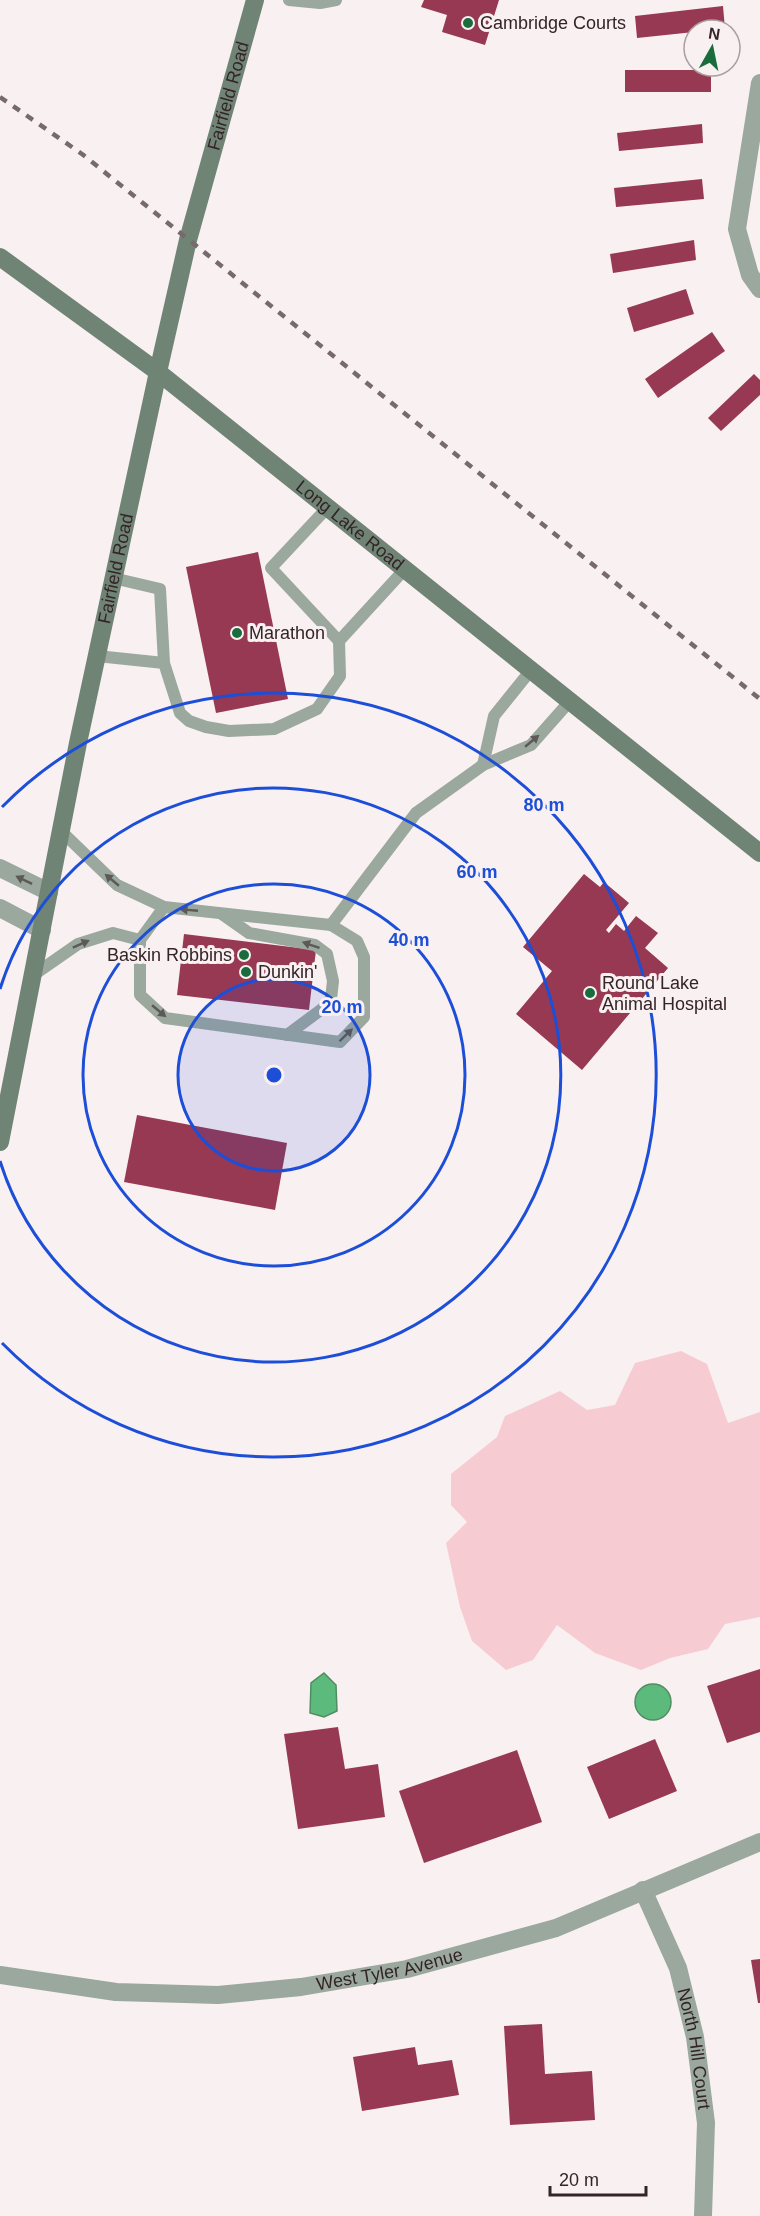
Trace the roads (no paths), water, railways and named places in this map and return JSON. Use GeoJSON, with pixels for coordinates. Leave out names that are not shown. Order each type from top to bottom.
{"type":"FeatureCollection","features":[{"type":"Feature","properties":{"kind":"street","name":"Fairfield Road"},"geometry":{"type":"LineString","coordinates":[[0,1142],[61,831],[158,372],[188,240],[255,0]]}},
{"type":"Feature","properties":{"kind":"street"},"geometry":{"type":"LineString","coordinates":[[760,83],[737,229],[750,275],[760,289]]}},
{"type":"Feature","properties":{"kind":"street","name":"Long Lake Road"},"geometry":{"type":"LineString","coordinates":[[0,257],[158,372],[760,853]]}},
{"type":"Feature","properties":{"kind":"street"},"geometry":{"type":"LineString","coordinates":[[0,868],[49,892]]}},
{"type":"Feature","properties":{"kind":"street"},"geometry":{"type":"LineString","coordinates":[[0,908],[42,930]]}},
{"type":"Feature","properties":{"kind":"street","name":"West Tyler Avenue"},"geometry":{"type":"LineString","coordinates":[[0,1975],[116,1992],[218,1995],[301,1987],[407,1970],[544,1931],[760,1842]]}},
{"type":"Feature","properties":{"kind":"street","name":"North Hill Court"},"geometry":{"type":"LineString","coordinates":[[643,1890],[678,1968],[695,2037],[706,2123],[703,2216]]}},
{"type":"Feature","properties":{"kind":"lane"},"geometry":{"type":"LineString","coordinates":[[289,0],[320,3],[336,0]]}},
{"type":"Feature","properties":{"kind":"lane"},"geometry":{"type":"LineString","coordinates":[[113,578],[160,589],[164,663],[180,714],[189,721],[230,731],[274,729],[317,709],[340,676],[339,641],[271,568],[328,507]]}},
{"type":"Feature","properties":{"kind":"lane"},"geometry":{"type":"LineString","coordinates":[[339,641],[405,569]]}},
{"type":"Feature","properties":{"kind":"lane"},"geometry":{"type":"LineString","coordinates":[[97,656],[164,663]]}},
{"type":"Feature","properties":{"kind":"lane"},"geometry":{"type":"LineString","coordinates":[[483,765],[494,716],[531,670]]}},
{"type":"Feature","properties":{"kind":"lane"},"geometry":{"type":"LineString","coordinates":[[331,925],[416,813],[483,765],[531,745],[570,701]]}},
{"type":"Feature","properties":{"kind":"lane"},"geometry":{"type":"LineString","coordinates":[[61,831],[117,885],[164,907],[331,925],[357,941],[364,957],[364,1017],[340,1042],[165,1018],[140,995],[140,940],[164,907]]}},
{"type":"Feature","properties":{"kind":"lane"},"geometry":{"type":"LineString","coordinates":[[219,912],[249,933],[315,945],[327,954],[333,981],[331,999],[322,1009],[287,1035]]}},
{"type":"Feature","properties":{"kind":"lane"},"geometry":{"type":"LineString","coordinates":[[32,976],[78,944],[112,933],[140,940]]}},
{"type":"Feature","properties":{"kind":"railway"},"geometry":{"type":"LineString","coordinates":[[0,97],[82,154],[760,699]]}},
{"type":"Feature","properties":{"kind":"place","name":"Cambridge Courts"},"geometry":{"type":"Point","coordinates":[468,23]}},
{"type":"Feature","properties":{"kind":"place","name":"Marathon"},"geometry":{"type":"Point","coordinates":[237,633]}},
{"type":"Feature","properties":{"kind":"place","name":"Baskin Robbins"},"geometry":{"type":"Point","coordinates":[244,955]}},
{"type":"Feature","properties":{"kind":"place","name":"Dunkin'"},"geometry":{"type":"Point","coordinates":[246,972]}},
{"type":"Feature","properties":{"kind":"place","name":"Round Lake Animal Hospital"},"geometry":{"type":"Point","coordinates":[590,993]}}]}
